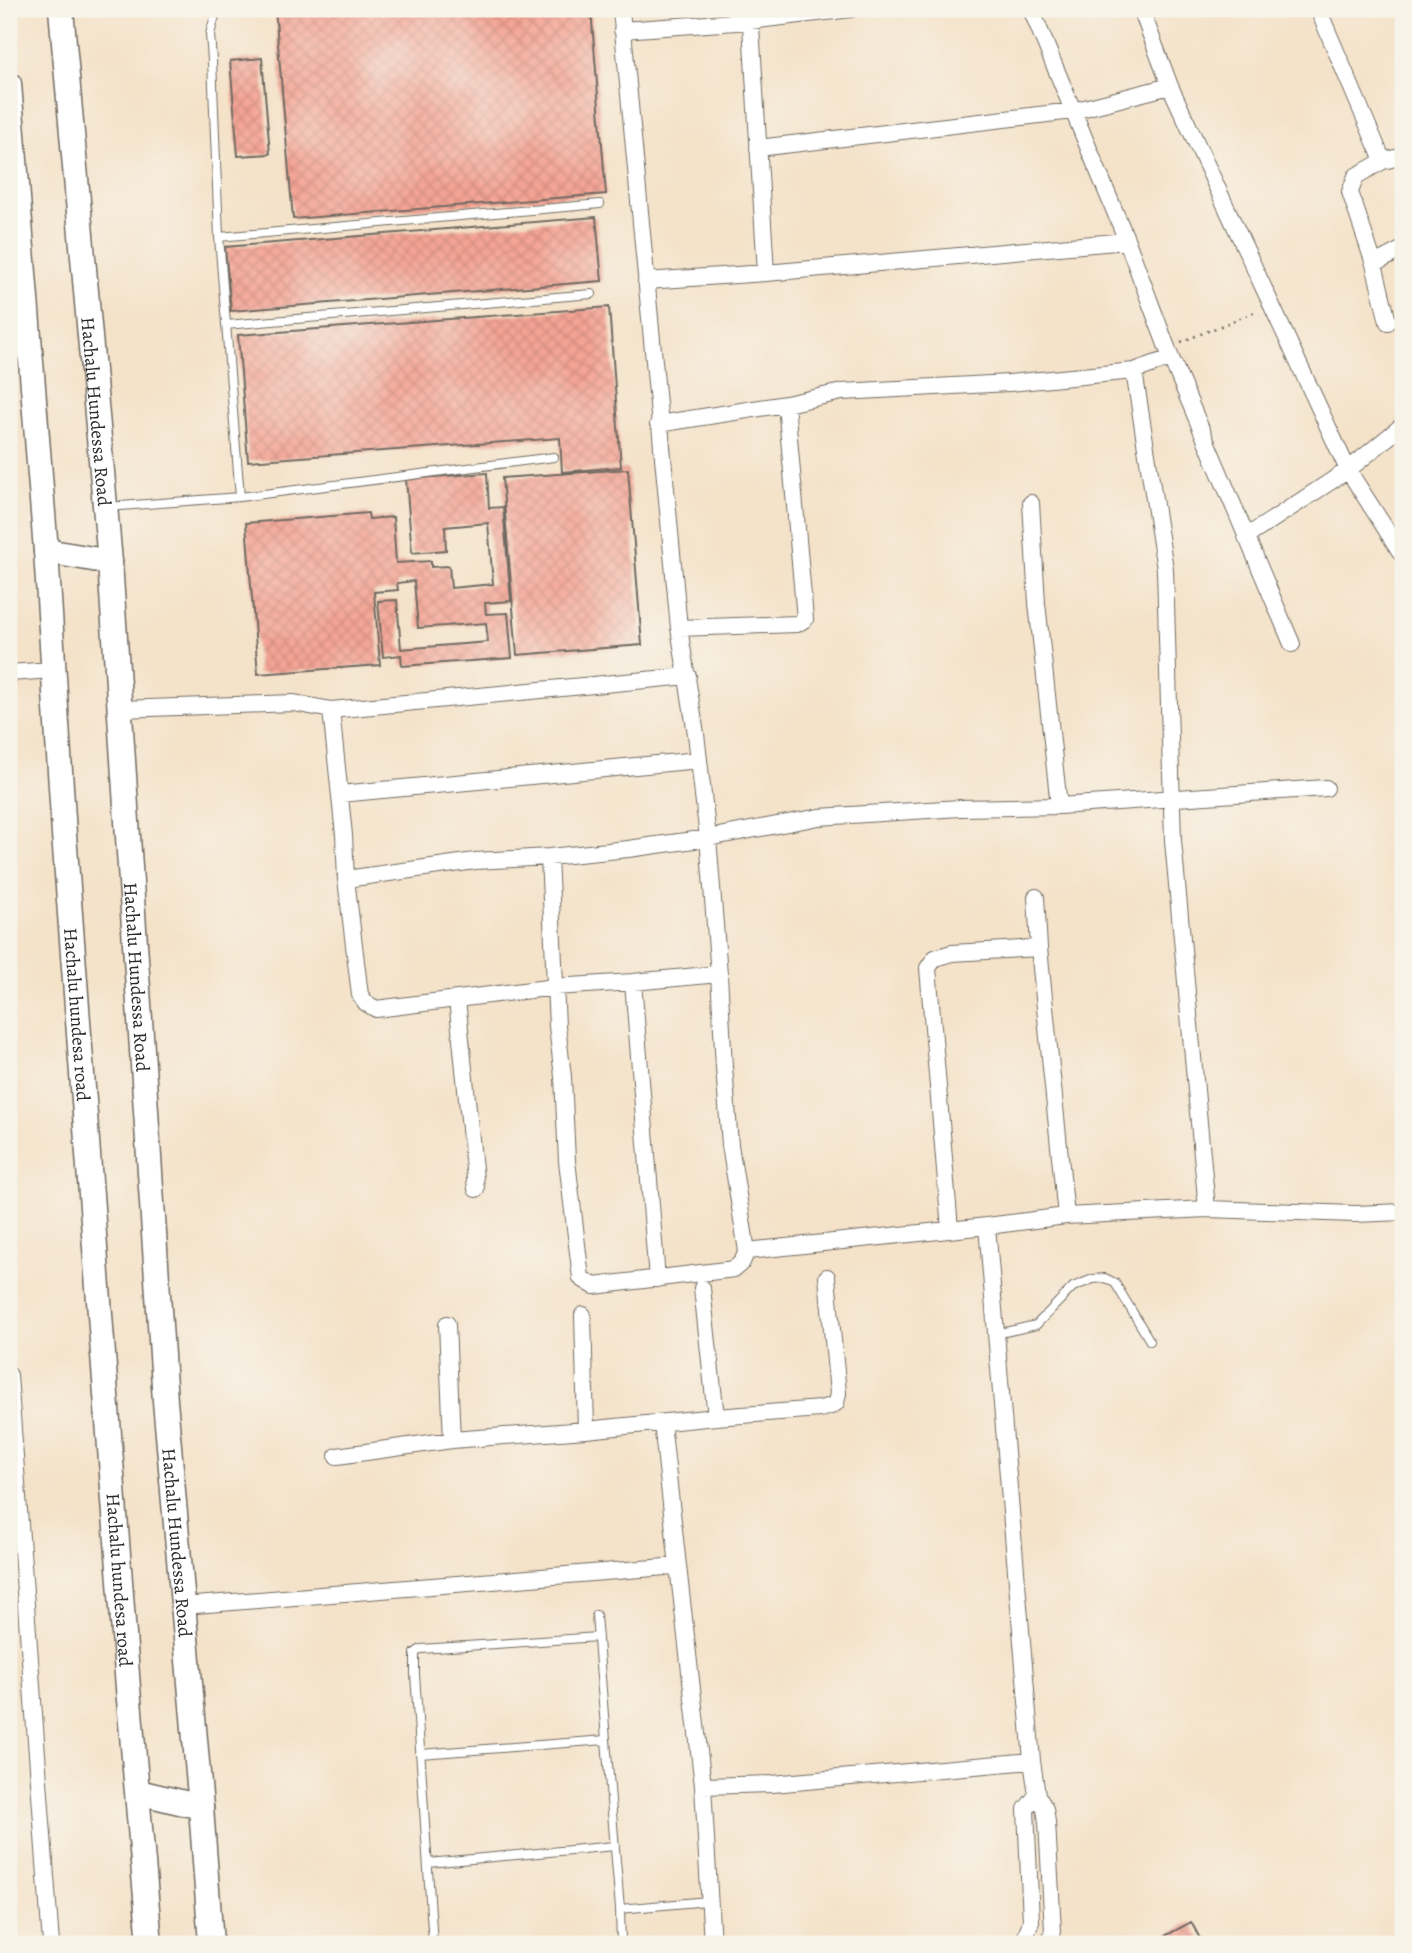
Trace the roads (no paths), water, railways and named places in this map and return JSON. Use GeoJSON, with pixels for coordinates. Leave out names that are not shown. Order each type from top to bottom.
{"type":"FeatureCollection","features":[{"type":"Feature","properties":{"kind":"main road","name":"Hachalu Hundessa Road"},"geometry":{"type":"LineString","coordinates":[[61,9],[110,562],[165,1401],[211,1944]]}},
{"type":"Feature","properties":{"kind":"main road","name":"Hachalu hundesa road"},"geometry":{"type":"LineString","coordinates":[[9,84],[15,233],[46,551],[52,670],[127,1675],[150,1944]]}},
{"type":"Feature","properties":{"kind":"main road"},"geometry":{"type":"LineString","coordinates":[[46,551],[110,562]]}},
{"type":"Feature","properties":{"kind":"main road"},"geometry":{"type":"LineString","coordinates":[[138,1792],[201,1807]]}},
{"type":"Feature","properties":{"kind":"street"},"geometry":{"type":"LineString","coordinates":[[549,857],[567,1161],[581,1278],[594,1286],[734,1269],[742,1262],[747,1251],[730,1144],[708,838],[688,676],[679,628],[621,9]]}},
{"type":"Feature","properties":{"kind":"street"},"geometry":{"type":"LineString","coordinates":[[622,30],[750,15],[851,9]]}},
{"type":"Feature","properties":{"kind":"street"},"geometry":{"type":"LineString","coordinates":[[1031,9],[1127,241],[1169,353],[1292,644]]}},
{"type":"Feature","properties":{"kind":"street"},"geometry":{"type":"LineString","coordinates":[[1141,9],[1170,86],[1348,470],[1403,556]]}},
{"type":"Feature","properties":{"kind":"street"},"geometry":{"type":"LineString","coordinates":[[1318,9],[1383,161]]}},
{"type":"Feature","properties":{"kind":"street"},"geometry":{"type":"LineString","coordinates":[[750,15],[766,273]]}},
{"type":"Feature","properties":{"kind":"street"},"geometry":{"type":"LineString","coordinates":[[758,148],[1073,111],[1170,86]]}},
{"type":"Feature","properties":{"kind":"street"},"geometry":{"type":"LineString","coordinates":[[1388,322],[1374,264],[1350,192],[1356,176],[1383,161],[1403,156]]}},
{"type":"Feature","properties":{"kind":"street"},"geometry":{"type":"LineString","coordinates":[[646,281],[1127,241]]}},
{"type":"Feature","properties":{"kind":"street"},"geometry":{"type":"LineString","coordinates":[[1374,264],[1403,249]]}},
{"type":"Feature","properties":{"kind":"street"},"geometry":{"type":"LineString","coordinates":[[658,424],[786,404],[842,392],[1009,383],[1134,371],[1169,353]]}},
{"type":"Feature","properties":{"kind":"street"},"geometry":{"type":"LineString","coordinates":[[1134,371],[1165,569],[1173,841],[1207,1209]]}},
{"type":"Feature","properties":{"kind":"street"},"geometry":{"type":"LineString","coordinates":[[679,628],[797,624],[805,619],[786,404]]}},
{"type":"Feature","properties":{"kind":"street"},"geometry":{"type":"LineString","coordinates":[[1246,537],[1348,470],[1403,425]]}},
{"type":"Feature","properties":{"kind":"street"},"geometry":{"type":"LineString","coordinates":[[1031,503],[1037,603],[1059,806]]}},
{"type":"Feature","properties":{"kind":"street"},"geometry":{"type":"LineString","coordinates":[[9,673],[52,670]]}},
{"type":"Feature","properties":{"kind":"street"},"geometry":{"type":"LineString","coordinates":[[120,709],[293,703],[331,710],[688,676]]}},
{"type":"Feature","properties":{"kind":"street"},"geometry":{"type":"LineString","coordinates":[[331,710],[346,879],[360,995],[366,1003],[376,1009],[555,986],[719,974]]}},
{"type":"Feature","properties":{"kind":"street"},"geometry":{"type":"LineString","coordinates":[[340,794],[699,760]]}},
{"type":"Feature","properties":{"kind":"street"},"geometry":{"type":"LineString","coordinates":[[346,879],[475,861],[628,849],[708,838],[820,817],[960,808],[1059,806],[1326,788]]}},
{"type":"Feature","properties":{"kind":"street"},"geometry":{"type":"LineString","coordinates":[[1036,897],[1066,1216]]}},
{"type":"Feature","properties":{"kind":"street"},"geometry":{"type":"LineString","coordinates":[[950,1229],[928,968],[935,958],[952,953],[1039,948]]}},
{"type":"Feature","properties":{"kind":"street"},"geometry":{"type":"LineString","coordinates":[[633,982],[657,1279]]}},
{"type":"Feature","properties":{"kind":"street"},"geometry":{"type":"LineString","coordinates":[[457,999],[476,1189]]}},
{"type":"Feature","properties":{"kind":"street"},"geometry":{"type":"LineString","coordinates":[[747,1251],[1066,1216],[1207,1209],[1403,1212]]}},
{"type":"Feature","properties":{"kind":"street"},"geometry":{"type":"LineString","coordinates":[[987,1226],[1032,1762],[1037,1795],[1045,1809],[1051,1944]]}},
{"type":"Feature","properties":{"kind":"street"},"geometry":{"type":"LineString","coordinates":[[337,1456],[452,1440],[831,1406],[836,1403],[838,1392],[827,1277]]}},
{"type":"Feature","properties":{"kind":"street"},"geometry":{"type":"LineString","coordinates":[[702,1288],[716,1417]]}},
{"type":"Feature","properties":{"kind":"street"},"geometry":{"type":"LineString","coordinates":[[583,1315],[586,1430]]}},
{"type":"Feature","properties":{"kind":"street"},"geometry":{"type":"LineString","coordinates":[[447,1324],[452,1440]]}},
{"type":"Feature","properties":{"kind":"street"},"geometry":{"type":"LineString","coordinates":[[9,1375],[51,1944]]}},
{"type":"Feature","properties":{"kind":"street"},"geometry":{"type":"LineString","coordinates":[[662,1423],[704,1786],[712,1944]]}},
{"type":"Feature","properties":{"kind":"street"},"geometry":{"type":"LineString","coordinates":[[183,1606],[678,1566]]}},
{"type":"Feature","properties":{"kind":"street"},"geometry":{"type":"LineString","coordinates":[[704,1786],[772,1784],[1032,1762]]}},
{"type":"Feature","properties":{"kind":"street"},"geometry":{"type":"LineString","coordinates":[[1021,1944],[1031,1921],[1026,1809],[1037,1795]]}},
{"type":"Feature","properties":{"kind":"lane"},"geometry":{"type":"LineString","coordinates":[[217,9],[209,34],[219,237],[240,497]]}},
{"type":"Feature","properties":{"kind":"lane"},"geometry":{"type":"LineString","coordinates":[[219,237],[600,204]]}},
{"type":"Feature","properties":{"kind":"lane"},"geometry":{"type":"LineString","coordinates":[[226,325],[592,294]]}},
{"type":"Feature","properties":{"kind":"lane"},"geometry":{"type":"LineString","coordinates":[[104,507],[240,497],[554,457]]}},
{"type":"Feature","properties":{"kind":"lane"},"geometry":{"type":"LineString","coordinates":[[996,1334],[1036,1325],[1073,1287],[1093,1279],[1105,1278],[1115,1283],[1150,1341]]}},
{"type":"Feature","properties":{"kind":"lane"},"geometry":{"type":"LineString","coordinates":[[596,1615],[621,1944]]}},
{"type":"Feature","properties":{"kind":"lane"},"geometry":{"type":"LineString","coordinates":[[433,1944],[414,1657],[417,1651],[598,1637]]}},
{"type":"Feature","properties":{"kind":"lane"},"geometry":{"type":"LineString","coordinates":[[420,1754],[606,1740]]}},
{"type":"Feature","properties":{"kind":"lane"},"geometry":{"type":"LineString","coordinates":[[428,1863],[615,1846]]}},
{"type":"Feature","properties":{"kind":"lane"},"geometry":{"type":"LineString","coordinates":[[620,1909],[708,1901]]}}]}
